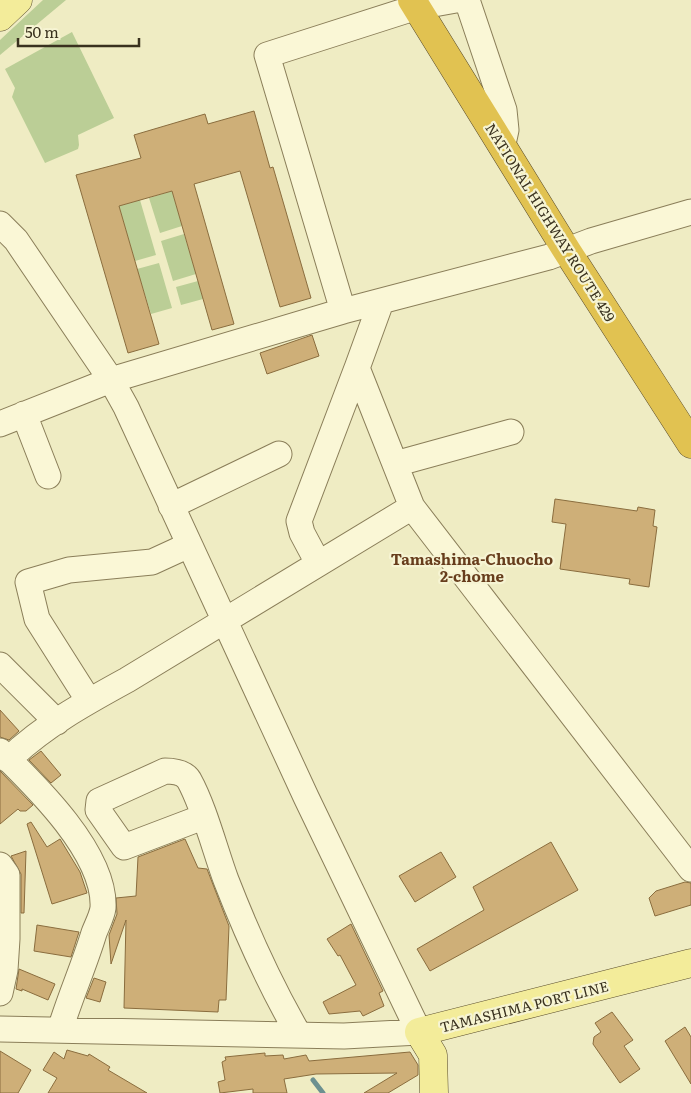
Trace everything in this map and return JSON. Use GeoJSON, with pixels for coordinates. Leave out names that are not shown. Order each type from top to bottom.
{"type":"FeatureCollection","features":[{"type":"Feature","properties":{"kind":"highway","name":"NATIONAL HIGHWAY ROUTE 429"},"geometry":{"type":"LineString","coordinates":[[415,4],[503,144],[567,251],[689,436]]}},
{"type":"Feature","properties":{"kind":"main road"},"geometry":{"type":"LineString","coordinates":[[0,17],[18,0]]}},
{"type":"Feature","properties":{"kind":"main road","name":"TAMASHIMA PORT LINE"},"geometry":{"type":"LineString","coordinates":[[434,1093],[433,1055],[419,1032],[691,963]]}},
{"type":"Feature","properties":{"kind":"street"},"geometry":{"type":"LineString","coordinates":[[343,311],[267,55],[415,4],[456,0]]}},
{"type":"Feature","properties":{"kind":"street"},"geometry":{"type":"LineString","coordinates":[[467,0],[504,110],[506,130],[503,144]]}},
{"type":"Feature","properties":{"kind":"street"},"geometry":{"type":"LineString","coordinates":[[0,424],[111,380],[343,311],[567,251],[591,241],[691,212]]}},
{"type":"Feature","properties":{"kind":"street"},"geometry":{"type":"LineString","coordinates":[[0,224],[16,240],[111,380],[126,407],[189,545],[419,1032],[344,1036],[0,1029]]}},
{"type":"Feature","properties":{"kind":"street"},"geometry":{"type":"LineString","coordinates":[[318,563],[302,533],[299,521],[381,302]]}},
{"type":"Feature","properties":{"kind":"street"},"geometry":{"type":"LineString","coordinates":[[357,368],[412,507],[691,870]]}},
{"type":"Feature","properties":{"kind":"street"},"geometry":{"type":"LineString","coordinates":[[24,414],[48,476]]}},
{"type":"Feature","properties":{"kind":"street"},"geometry":{"type":"LineString","coordinates":[[395,464],[511,432]]}},
{"type":"Feature","properties":{"kind":"street"},"geometry":{"type":"LineString","coordinates":[[171,506],[279,454]]}},
{"type":"Feature","properties":{"kind":"street"},"geometry":{"type":"LineString","coordinates":[[60,1030],[103,908],[99,885],[93,864],[68,826],[39,789],[4,755],[89,700],[127,680],[412,507]]}},
{"type":"Feature","properties":{"kind":"street"},"geometry":{"type":"LineString","coordinates":[[89,700],[37,619],[28,582],[69,570],[152,562],[189,545]]}},
{"type":"Feature","properties":{"kind":"street"},"geometry":{"type":"LineString","coordinates":[[0,665],[57,722]]}},
{"type":"Feature","properties":{"kind":"street"},"geometry":{"type":"LineString","coordinates":[[203,817],[255,952],[299,1035]]}},
{"type":"Feature","properties":{"kind":"street"},"geometry":{"type":"LineString","coordinates":[[0,865],[7,875],[7,939],[5,970],[0,992]]}},
{"type":"Feature","properties":{"kind":"green space"},"geometry":{"type":"Polygon","coordinates":[[[43,0],[66,0],[0,55],[0,40],[43,0]]]}},
{"type":"Feature","properties":{"kind":"green space"},"geometry":{"type":"Polygon","coordinates":[[[72,32],[114,118],[78,135],[78,149],[45,163],[12,97],[15,88],[5,69],[72,32]]]}},
{"type":"Feature","properties":{"kind":"green space"},"geometry":{"type":"Polygon","coordinates":[[[172,191],[182,226],[160,233],[149,198],[172,191]]]}},
{"type":"Feature","properties":{"kind":"green space"},"geometry":{"type":"Polygon","coordinates":[[[140,200],[156,255],[135,261],[119,206],[140,200]]]}},
{"type":"Feature","properties":{"kind":"green space"},"geometry":{"type":"Polygon","coordinates":[[[184,234],[196,274],[173,281],[161,241],[184,234]]]}},
{"type":"Feature","properties":{"kind":"green space"},"geometry":{"type":"Polygon","coordinates":[[[159,263],[172,308],[151,314],[137,269],[159,263]]]}},
{"type":"Feature","properties":{"kind":"green space"},"geometry":{"type":"Polygon","coordinates":[[[198,281],[203,299],[181,305],[176,287],[198,281]]]}},
{"type":"Feature","properties":{"kind":"building"},"geometry":{"type":"Polygon","coordinates":[[[254,111],[270,168],[273,167],[311,298],[280,307],[240,171],[194,184],[234,324],[212,330],[172,191],[119,206],[159,344],[128,353],[76,175],[141,158],[134,135],[205,114],[208,124],[254,111]]]}},
{"type":"Feature","properties":{"kind":"building"},"geometry":{"type":"Polygon","coordinates":[[[312,335],[319,356],[267,374],[260,353],[312,335]]]}},
{"type":"Feature","properties":{"kind":"building"},"geometry":{"type":"Polygon","coordinates":[[[555,499],[637,511],[638,507],[655,510],[653,526],[657,527],[649,587],[629,584],[630,579],[560,569],[566,524],[552,522],[555,499]]]}},
{"type":"Feature","properties":{"kind":"building"},"geometry":{"type":"Polygon","coordinates":[[[0,710],[19,731],[9,740],[0,737],[0,710]]]}},
{"type":"Feature","properties":{"kind":"building"},"geometry":{"type":"Polygon","coordinates":[[[41,751],[61,775],[51,783],[29,760],[41,751]]]}},
{"type":"Feature","properties":{"kind":"building"},"geometry":{"type":"Polygon","coordinates":[[[0,771],[33,805],[26,811],[18,809],[0,824],[0,771]]]}},
{"type":"Feature","properties":{"kind":"building"},"geometry":{"type":"Polygon","coordinates":[[[31,822],[47,847],[60,839],[80,872],[87,893],[52,904],[27,824],[31,822]]]}},
{"type":"Feature","properties":{"kind":"building"},"geometry":{"type":"Polygon","coordinates":[[[185,839],[198,868],[207,869],[229,926],[226,1000],[219,1000],[218,1012],[124,1008],[126,920],[111,964],[109,935],[117,914],[116,898],[136,896],[138,857],[185,839]]]}},
{"type":"Feature","properties":{"kind":"building"},"geometry":{"type":"Polygon","coordinates":[[[551,842],[578,890],[430,971],[417,949],[484,910],[473,887],[551,842]]]}},
{"type":"Feature","properties":{"kind":"building"},"geometry":{"type":"Polygon","coordinates":[[[26,851],[24,913],[21,913],[21,874],[11,856],[26,851]]]}},
{"type":"Feature","properties":{"kind":"building"},"geometry":{"type":"Polygon","coordinates":[[[441,852],[456,877],[415,902],[399,876],[441,852]]]}},
{"type":"Feature","properties":{"kind":"building"},"geometry":{"type":"Polygon","coordinates":[[[685,882],[691,883],[691,905],[655,916],[649,898],[656,891],[685,882]]]}},
{"type":"Feature","properties":{"kind":"building"},"geometry":{"type":"Polygon","coordinates":[[[351,924],[383,991],[379,993],[384,1006],[363,1016],[360,1011],[329,1014],[323,1002],[356,985],[340,955],[338,956],[327,939],[351,924]]]}},
{"type":"Feature","properties":{"kind":"building"},"geometry":{"type":"Polygon","coordinates":[[[37,925],[79,932],[71,957],[34,951],[37,925]]]}},
{"type":"Feature","properties":{"kind":"building"},"geometry":{"type":"Polygon","coordinates":[[[19,969],[55,984],[48,1000],[22,989],[22,991],[16,989],[19,969]]]}},
{"type":"Feature","properties":{"kind":"building"},"geometry":{"type":"Polygon","coordinates":[[[94,978],[106,982],[100,1002],[86,998],[94,978]]]}},
{"type":"Feature","properties":{"kind":"building"},"geometry":{"type":"Polygon","coordinates":[[[612,1012],[633,1040],[624,1046],[640,1069],[620,1083],[593,1044],[594,1037],[601,1032],[595,1023],[612,1012]]]}},
{"type":"Feature","properties":{"kind":"building"},"geometry":{"type":"Polygon","coordinates":[[[685,1027],[691,1037],[691,1084],[665,1041],[685,1027]]]}},
{"type":"Feature","properties":{"kind":"building"},"geometry":{"type":"Polygon","coordinates":[[[67,1050],[88,1056],[89,1054],[110,1067],[108,1070],[147,1093],[48,1093],[57,1078],[43,1070],[54,1052],[64,1059],[67,1050]]]}},
{"type":"Feature","properties":{"kind":"building"},"geometry":{"type":"Polygon","coordinates":[[[0,1051],[31,1070],[18,1093],[0,1093],[0,1051]]]}},
{"type":"Feature","properties":{"kind":"building"},"geometry":{"type":"Polygon","coordinates":[[[410,1052],[418,1065],[418,1075],[388,1093],[364,1093],[397,1073],[316,1074],[284,1079],[287,1093],[253,1093],[253,1089],[220,1093],[218,1082],[225,1080],[222,1062],[226,1060],[225,1057],[265,1053],[265,1056],[283,1055],[284,1059],[306,1055],[309,1061],[410,1052]]]}},
{"type":"Feature","properties":{"kind":"waterway"},"geometry":{"type":"LineString","coordinates":[[313,1080],[323,1093]]}},
{"type":"Feature","properties":{"kind":"district","name":"Tamashima-Chuocho 2-chome"},"geometry":{"type":"Point","coordinates":[472,566]}}]}
